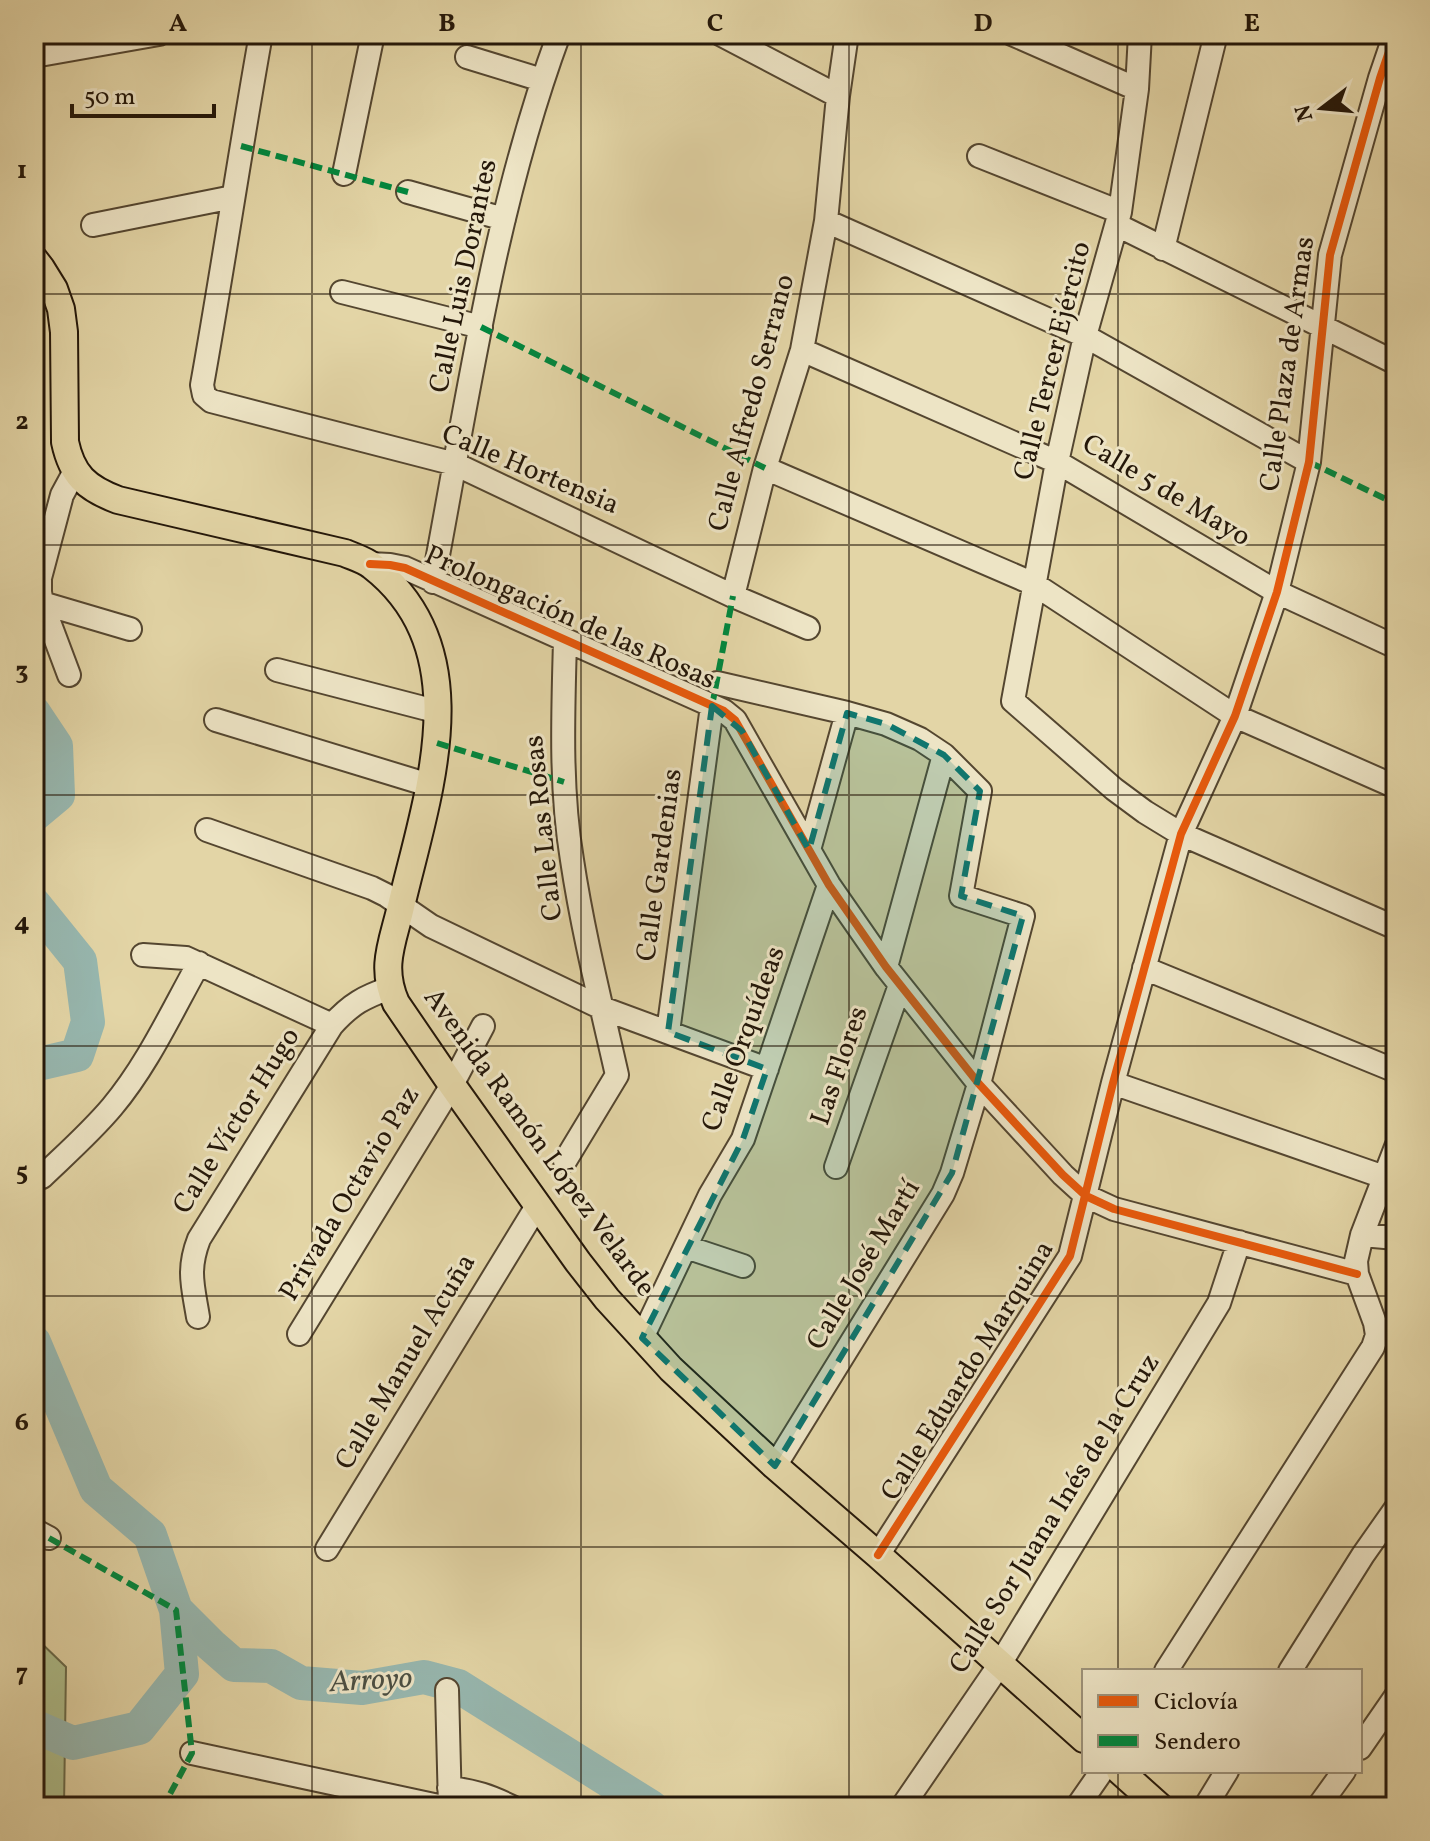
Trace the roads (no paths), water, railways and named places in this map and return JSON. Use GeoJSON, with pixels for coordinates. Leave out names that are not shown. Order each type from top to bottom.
{"type":"FeatureCollection","features":[{"type":"Feature","properties":{"kind":"main road"},"geometry":{"type":"LineString","coordinates":[[34,259],[54,289],[61,309],[65,442],[75,471]]}},
{"type":"Feature","properties":{"kind":"main road","name":"Avenida Ramón López Velarde"},"geometry":{"type":"LineString","coordinates":[[75,471],[101,494],[118,500],[345,553],[370,564],[407,603],[429,645],[437,679],[439,712],[429,785],[387,967],[396,1003],[578,1262],[642,1338],[699,1397],[775,1466],[1082,1737]]}},
{"type":"Feature","properties":{"kind":"main road"},"geometry":{"type":"LineString","coordinates":[[1122,1773],[1160,1807]]}},
{"type":"Feature","properties":{"kind":"street"},"geometry":{"type":"LineString","coordinates":[[34,56],[159,34]]}},
{"type":"Feature","properties":{"kind":"street"},"geometry":{"type":"LineString","coordinates":[[93,225],[233,197],[261,34]]}},
{"type":"Feature","properties":{"kind":"street"},"geometry":{"type":"LineString","coordinates":[[344,174],[373,34]]}},
{"type":"Feature","properties":{"kind":"street","name":"Calle Luis Dorantes"},"geometry":{"type":"LineString","coordinates":[[433,582],[504,219],[542,80],[559,34]]}},
{"type":"Feature","properties":{"kind":"street"},"geometry":{"type":"LineString","coordinates":[[720,34],[838,96]]}},
{"type":"Feature","properties":{"kind":"street","name":"Calle Alfredo Serrano"},"geometry":{"type":"LineString","coordinates":[[733,596],[765,468],[802,350],[826,221],[847,34]]}},
{"type":"Feature","properties":{"kind":"street"},"geometry":{"type":"LineString","coordinates":[[1012,34],[1137,89]]}},
{"type":"Feature","properties":{"kind":"street","name":"Calle Tercer Ejército"},"geometry":{"type":"LineString","coordinates":[[1140,34],[1137,89],[1119,218],[1085,336],[1057,462],[1013,701],[1114,789],[1181,834]]}},
{"type":"Feature","properties":{"kind":"street"},"geometry":{"type":"LineString","coordinates":[[1163,249],[1216,34]]}},
{"type":"Feature","properties":{"kind":"street","name":"Calle Plaza de Armas"},"geometry":{"type":"LineString","coordinates":[[1181,834],[1235,716],[1277,592],[1309,462],[1330,255],[1388,78],[1395,34]]}},
{"type":"Feature","properties":{"kind":"street"},"geometry":{"type":"LineString","coordinates":[[467,57],[542,80]]}},
{"type":"Feature","properties":{"kind":"street"},"geometry":{"type":"LineString","coordinates":[[979,156],[1119,218],[1163,249],[1396,363]]}},
{"type":"Feature","properties":{"kind":"street"},"geometry":{"type":"LineString","coordinates":[[408,192],[504,219]]}},
{"type":"Feature","properties":{"kind":"street","name":"Calle Hortensia"},"geometry":{"type":"LineString","coordinates":[[233,197],[202,385],[204,395],[211,401],[455,464],[733,596],[808,628]]}},
{"type":"Feature","properties":{"kind":"street"},"geometry":{"type":"LineString","coordinates":[[826,221],[1085,336],[1309,462]]}},
{"type":"Feature","properties":{"kind":"street"},"geometry":{"type":"LineString","coordinates":[[342,292],[481,327]]}},
{"type":"Feature","properties":{"kind":"street","name":"Calle 5 de Mayo"},"geometry":{"type":"LineString","coordinates":[[802,350],[1057,462],[1277,592],[1396,647]]}},
{"type":"Feature","properties":{"kind":"street"},"geometry":{"type":"LineString","coordinates":[[765,468],[1034,584],[1235,716],[1396,787]]}},
{"type":"Feature","properties":{"kind":"street"},"geometry":{"type":"LineString","coordinates":[[69,675],[42,603],[40,578],[62,495],[75,471]]}},
{"type":"Feature","properties":{"kind":"street","name":"Prolongación de las Rosas"},"geometry":{"type":"LineString","coordinates":[[370,564],[405,568],[724,711],[735,720],[829,885],[886,967],[979,1084],[1086,1196],[1114,1209],[1357,1274]]}},
{"type":"Feature","properties":{"kind":"street"},"geometry":{"type":"LineString","coordinates":[[42,603],[130,629]]}},
{"type":"Feature","properties":{"kind":"street","name":"Calle Las Rosas"},"geometry":{"type":"LineString","coordinates":[[565,641],[564,782],[571,858],[602,1008]]}},
{"type":"Feature","properties":{"kind":"street"},"geometry":{"type":"LineString","coordinates":[[277,670],[439,712]]}},
{"type":"Feature","properties":{"kind":"street"},"geometry":{"type":"LineString","coordinates":[[717,683],[886,724],[920,739],[944,755],[886,967]]}},
{"type":"Feature","properties":{"kind":"street","name":"Calle Gardenias"},"geometry":{"type":"LineString","coordinates":[[668,1032],[712,706]]}},
{"type":"Feature","properties":{"kind":"street"},"geometry":{"type":"LineString","coordinates":[[809,850],[847,713]]}},
{"type":"Feature","properties":{"kind":"street"},"geometry":{"type":"LineString","coordinates":[[216,720],[429,785]]}},
{"type":"Feature","properties":{"kind":"street","name":"Calle José Martí"},"geometry":{"type":"LineString","coordinates":[[775,1466],[943,1194],[979,1084],[1023,916],[961,896],[980,791],[944,755]]}},
{"type":"Feature","properties":{"kind":"street"},"geometry":{"type":"LineString","coordinates":[[207,830],[372,888],[431,926],[602,1008],[767,1069]]}},
{"type":"Feature","properties":{"kind":"street"},"geometry":{"type":"LineString","coordinates":[[1181,834],[1396,928]]}},
{"type":"Feature","properties":{"kind":"street","name":"Calle Eduardo Marquina"},"geometry":{"type":"LineString","coordinates":[[878,1555],[1070,1256],[1113,1083],[1181,834]]}},
{"type":"Feature","properties":{"kind":"street","name":"Calle Orquídeas"},"geometry":{"type":"LineString","coordinates":[[642,1338],[710,1195],[743,1139],[829,885]]}},
{"type":"Feature","properties":{"kind":"street"},"geometry":{"type":"LineString","coordinates":[[143,955],[186,958],[332,1025]]}},
{"type":"Feature","properties":{"kind":"street"},"geometry":{"type":"LineString","coordinates":[[42,1177],[94,1128],[114,1104],[141,1066],[199,963]]}},
{"type":"Feature","properties":{"kind":"street"},"geometry":{"type":"LineString","coordinates":[[1144,968],[1396,1071]]}},
{"type":"Feature","properties":{"kind":"street","name":"Las Flores"},"geometry":{"type":"LineString","coordinates":[[836,1167],[900,985]]}},
{"type":"Feature","properties":{"kind":"street","name":"Calle Víctor Hugo"},"geometry":{"type":"LineString","coordinates":[[198,1317],[191,1275],[192,1257],[199,1239],[332,1025],[357,1001],[390,988]]}},
{"type":"Feature","properties":{"kind":"street"},"geometry":{"type":"LineString","coordinates":[[565,1161],[617,1075],[602,1008]]}},
{"type":"Feature","properties":{"kind":"street","name":"Privada Octavio Paz"},"geometry":{"type":"LineString","coordinates":[[299,1334],[452,1085],[483,1026]]}},
{"type":"Feature","properties":{"kind":"street"},"geometry":{"type":"LineString","coordinates":[[1113,1083],[1384,1177]]}},
{"type":"Feature","properties":{"kind":"street"},"geometry":{"type":"LineString","coordinates":[[1167,1669],[1373,1347],[1377,1335],[1375,1323],[1357,1274],[1356,1261],[1362,1235],[1396,1147]]}},
{"type":"Feature","properties":{"kind":"street","name":"Calle Manuel Acuña"},"geometry":{"type":"LineString","coordinates":[[327,1549],[537,1206]]}},
{"type":"Feature","properties":{"kind":"street"},"geometry":{"type":"LineString","coordinates":[[1362,1235],[1396,1238]]}},
{"type":"Feature","properties":{"kind":"street","name":"Calle Sor Juana Inés de la Cruz"},"geometry":{"type":"LineString","coordinates":[[902,1807],[1000,1664],[1219,1303],[1239,1242]]}},
{"type":"Feature","properties":{"kind":"street"},"geometry":{"type":"LineString","coordinates":[[686,1247],[743,1266]]}},
{"type":"Feature","properties":{"kind":"street"},"geometry":{"type":"LineString","coordinates":[[1291,1669],[1396,1508]]}},
{"type":"Feature","properties":{"kind":"street"},"geometry":{"type":"LineString","coordinates":[[447,1690],[447,1801]]}},
{"type":"Feature","properties":{"kind":"street"},"geometry":{"type":"LineString","coordinates":[[1362,1745],[1396,1696]]}},
{"type":"Feature","properties":{"kind":"street"},"geometry":{"type":"LineString","coordinates":[[192,1753],[447,1801],[473,1791],[512,1807]]}},
{"type":"Feature","properties":{"kind":"street"},"geometry":{"type":"LineString","coordinates":[[1077,1807],[1101,1773]]}},
{"type":"Feature","properties":{"kind":"street"},"geometry":{"type":"LineString","coordinates":[[1205,1807],[1226,1773]]}},
{"type":"Feature","properties":{"kind":"street"},"geometry":{"type":"LineString","coordinates":[[1318,1807],[1343,1773]]}},
{"type":"Feature","properties":{"kind":"waterway"},"geometry":{"type":"LineString","coordinates":[[34,713],[56,746],[58,795],[34,815]]}},
{"type":"Feature","properties":{"kind":"waterway"},"geometry":{"type":"LineString","coordinates":[[34,904],[80,961],[88,1022],[77,1055],[34,1065]]}},
{"type":"Feature","properties":{"kind":"waterway"},"geometry":{"type":"LineString","coordinates":[[34,1342],[96,1489],[150,1535],[176,1610],[182,1674],[139,1728],[73,1743],[34,1726]]}},
{"type":"Feature","properties":{"kind":"waterway","name":"Arroyo"},"geometry":{"type":"LineString","coordinates":[[176,1610],[234,1665],[271,1666],[301,1683],[362,1688],[424,1677],[458,1686],[651,1807]]}}]}
